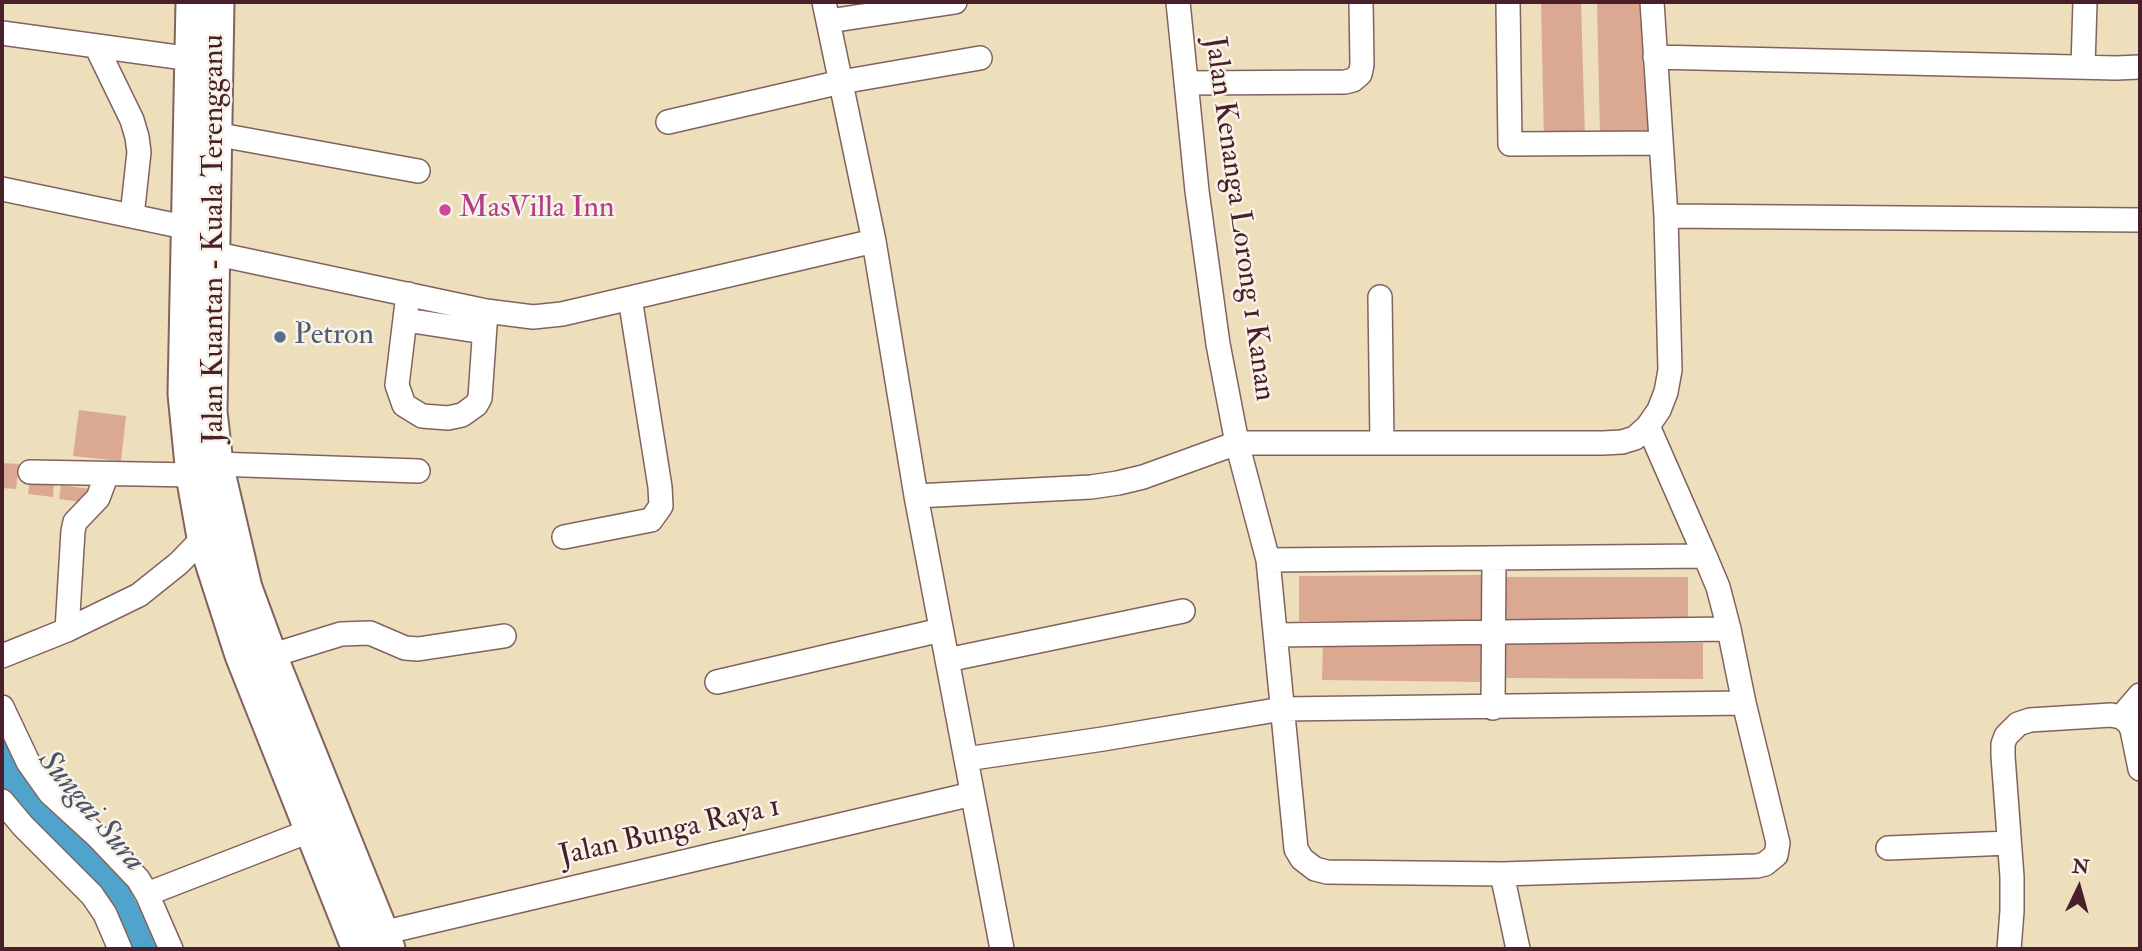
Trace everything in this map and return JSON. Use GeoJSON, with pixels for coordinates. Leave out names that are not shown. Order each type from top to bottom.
{"type":"FeatureCollection","features":[{"type":"Feature","properties":{"kind":"highway","name":"Jalan Kuantan - Kuala Terengganu"},"geometry":{"type":"LineString","coordinates":[[193,2],[185,394],[204,470],[376,944]]}},
{"type":"Feature","properties":{"kind":"highway","name":"Jalan Kuantan - Kuala Terengganu"},"geometry":{"type":"LineString","coordinates":[[217,2],[210,412],[204,470],[204,537],[242,655],[312,830],[376,944]]}},
{"type":"Feature","properties":{"kind":"street"},"geometry":{"type":"LineString","coordinates":[[955,2],[826,11],[874,241],[916,496],[1002,949]]}},
{"type":"Feature","properties":{"kind":"street","name":"Jalan Kenanga Lorong 1 Kanan"},"geometry":{"type":"LineString","coordinates":[[1178,2],[1197,191],[1218,344],[1237,443],[1268,560],[1296,849],[1308,864],[1327,872],[1502,874],[1756,866],[1776,855],[1778,843],[1718,587],[1648,426]]}},
{"type":"Feature","properties":{"kind":"street"},"geometry":{"type":"LineString","coordinates":[[1186,83],[1353,80],[1360,74],[1362,65],[1361,2]]}},
{"type":"Feature","properties":{"kind":"street"},"geometry":{"type":"LineString","coordinates":[[1508,2],[1510,144],[1661,143]]}},
{"type":"Feature","properties":{"kind":"street"},"geometry":{"type":"LineString","coordinates":[[916,496],[1118,483],[1143,477],[1237,443],[1622,442],[1635,438],[1659,410],[1670,370],[1666,216],[1652,2]]}},
{"type":"Feature","properties":{"kind":"street"},"geometry":{"type":"LineString","coordinates":[[2083,67],[2085,2]]}},
{"type":"Feature","properties":{"kind":"street"},"geometry":{"type":"LineString","coordinates":[[2,33],[192,59]]}},
{"type":"Feature","properties":{"kind":"street"},"geometry":{"type":"LineString","coordinates":[[96,46],[132,120],[137,137],[139,152],[132,216]]}},
{"type":"Feature","properties":{"kind":"street"},"geometry":{"type":"LineString","coordinates":[[1655,57],[2140,67]]}},
{"type":"Feature","properties":{"kind":"street"},"geometry":{"type":"LineString","coordinates":[[668,122],[842,82],[980,58]]}},
{"type":"Feature","properties":{"kind":"street"},"geometry":{"type":"LineString","coordinates":[[215,134],[418,171]]}},
{"type":"Feature","properties":{"kind":"street"},"geometry":{"type":"LineString","coordinates":[[2,189],[189,228]]}},
{"type":"Feature","properties":{"kind":"street"},"geometry":{"type":"LineString","coordinates":[[1666,216],[2140,220]]}},
{"type":"Feature","properties":{"kind":"street"},"geometry":{"type":"LineString","coordinates":[[406,320],[485,322],[562,314],[874,241]]}},
{"type":"Feature","properties":{"kind":"street"},"geometry":{"type":"LineString","coordinates":[[212,253],[408,294],[485,322]]}},
{"type":"Feature","properties":{"kind":"street"},"geometry":{"type":"LineString","coordinates":[[408,294],[397,385],[404,405],[422,416],[448,418],[462,415],[477,405],[480,398],[485,322]]}},
{"type":"Feature","properties":{"kind":"street"},"geometry":{"type":"LineString","coordinates":[[1380,297],[1382,443]]}},
{"type":"Feature","properties":{"kind":"street"},"geometry":{"type":"LineString","coordinates":[[564,537],[651,520],[661,506],[630,298]]}},
{"type":"Feature","properties":{"kind":"street"},"geometry":{"type":"LineString","coordinates":[[30,472],[107,474],[204,470],[418,471]]}},
{"type":"Feature","properties":{"kind":"street"},"geometry":{"type":"LineString","coordinates":[[67,630],[75,522],[98,498],[107,474]]}},
{"type":"Feature","properties":{"kind":"street"},"geometry":{"type":"LineString","coordinates":[[2,656],[67,630],[139,594],[179,563],[204,537]]}},
{"type":"Feature","properties":{"kind":"street"},"geometry":{"type":"LineString","coordinates":[[1268,560],[1705,556]]}},
{"type":"Feature","properties":{"kind":"street"},"geometry":{"type":"LineString","coordinates":[[1493,708],[1494,558]]}},
{"type":"Feature","properties":{"kind":"street"},"geometry":{"type":"LineString","coordinates":[[947,660],[1183,611]]}},
{"type":"Feature","properties":{"kind":"street"},"geometry":{"type":"LineString","coordinates":[[1277,635],[1729,629]]}},
{"type":"Feature","properties":{"kind":"street"},"geometry":{"type":"LineString","coordinates":[[717,682],[941,630]]}},
{"type":"Feature","properties":{"kind":"street"},"geometry":{"type":"LineString","coordinates":[[270,656],[341,634],[370,633],[405,648],[418,649],[504,636]]}},
{"type":"Feature","properties":{"kind":"street"},"geometry":{"type":"LineString","coordinates":[[2121,718],[2140,695]]}},
{"type":"Feature","properties":{"kind":"street"},"geometry":{"type":"LineString","coordinates":[[966,759],[1282,709],[1744,703]]}},
{"type":"Feature","properties":{"kind":"street"},"geometry":{"type":"LineString","coordinates":[[2,707],[28,762],[50,793],[138,879],[171,949]]}},
{"type":"Feature","properties":{"kind":"street"},"geometry":{"type":"LineString","coordinates":[[2008,949],[2012,911],[2003,744],[2011,729],[2030,720],[2111,715],[2121,718],[2129,723],[2132,730],[2140,769]]}},
{"type":"Feature","properties":{"kind":"street","name":"Jalan Bunga Raya 1"},"geometry":{"type":"LineString","coordinates":[[376,944],[972,793]]}},
{"type":"Feature","properties":{"kind":"street"},"geometry":{"type":"LineString","coordinates":[[4,807],[92,895],[105,914],[120,949]]}},
{"type":"Feature","properties":{"kind":"street"},"geometry":{"type":"LineString","coordinates":[[147,894],[312,830]]}},
{"type":"Feature","properties":{"kind":"street"},"geometry":{"type":"LineString","coordinates":[[1888,848],[2009,843]]}},
{"type":"Feature","properties":{"kind":"street"},"geometry":{"type":"LineString","coordinates":[[1502,874],[1518,949]]}},
{"type":"Feature","properties":{"kind":"building"},"geometry":{"type":"Polygon","coordinates":[[[1541,2],[1581,2],[1585,139],[1544,140],[1541,2]]]}},
{"type":"Feature","properties":{"kind":"building"},"geometry":{"type":"Polygon","coordinates":[[[1597,2],[1647,2],[1650,136],[1600,137],[1597,2]]]}},
{"type":"Feature","properties":{"kind":"building"},"geometry":{"type":"Polygon","coordinates":[[[79,410],[126,416],[121,461],[73,456],[79,410]]]}},
{"type":"Feature","properties":{"kind":"building"},"geometry":{"type":"Polygon","coordinates":[[[2,463],[19,464],[16,489],[2,488],[2,463]]]}},
{"type":"Feature","properties":{"kind":"building"},"geometry":{"type":"Polygon","coordinates":[[[30,480],[54,483],[53,497],[28,494],[30,480]]]}},
{"type":"Feature","properties":{"kind":"building"},"geometry":{"type":"Polygon","coordinates":[[[61,485],[90,489],[89,503],[59,499],[61,485]]]}},
{"type":"Feature","properties":{"kind":"building"},"geometry":{"type":"Polygon","coordinates":[[[1482,575],[1483,621],[1299,621],[1299,576],[1482,575]]]}},
{"type":"Feature","properties":{"kind":"building"},"geometry":{"type":"Polygon","coordinates":[[[1504,577],[1688,577],[1688,622],[1504,622],[1504,577]]]}},
{"type":"Feature","properties":{"kind":"building"},"geometry":{"type":"Polygon","coordinates":[[[1323,642],[1483,644],[1483,682],[1322,680],[1323,642]]]}},
{"type":"Feature","properties":{"kind":"building"},"geometry":{"type":"Polygon","coordinates":[[[1506,642],[1703,643],[1703,679],[1506,678],[1506,642]]]}},
{"type":"Feature","properties":{"kind":"waterway","name":"Sungai Sura"},"geometry":{"type":"LineString","coordinates":[[2,757],[22,796],[42,820],[106,877],[144,949]]}},
{"type":"Feature","properties":{"kind":"place","name":"MasVilla Inn"},"geometry":{"type":"Point","coordinates":[445,210]}},
{"type":"Feature","properties":{"kind":"place","name":"Petron"},"geometry":{"type":"Point","coordinates":[280,337]}}]}
